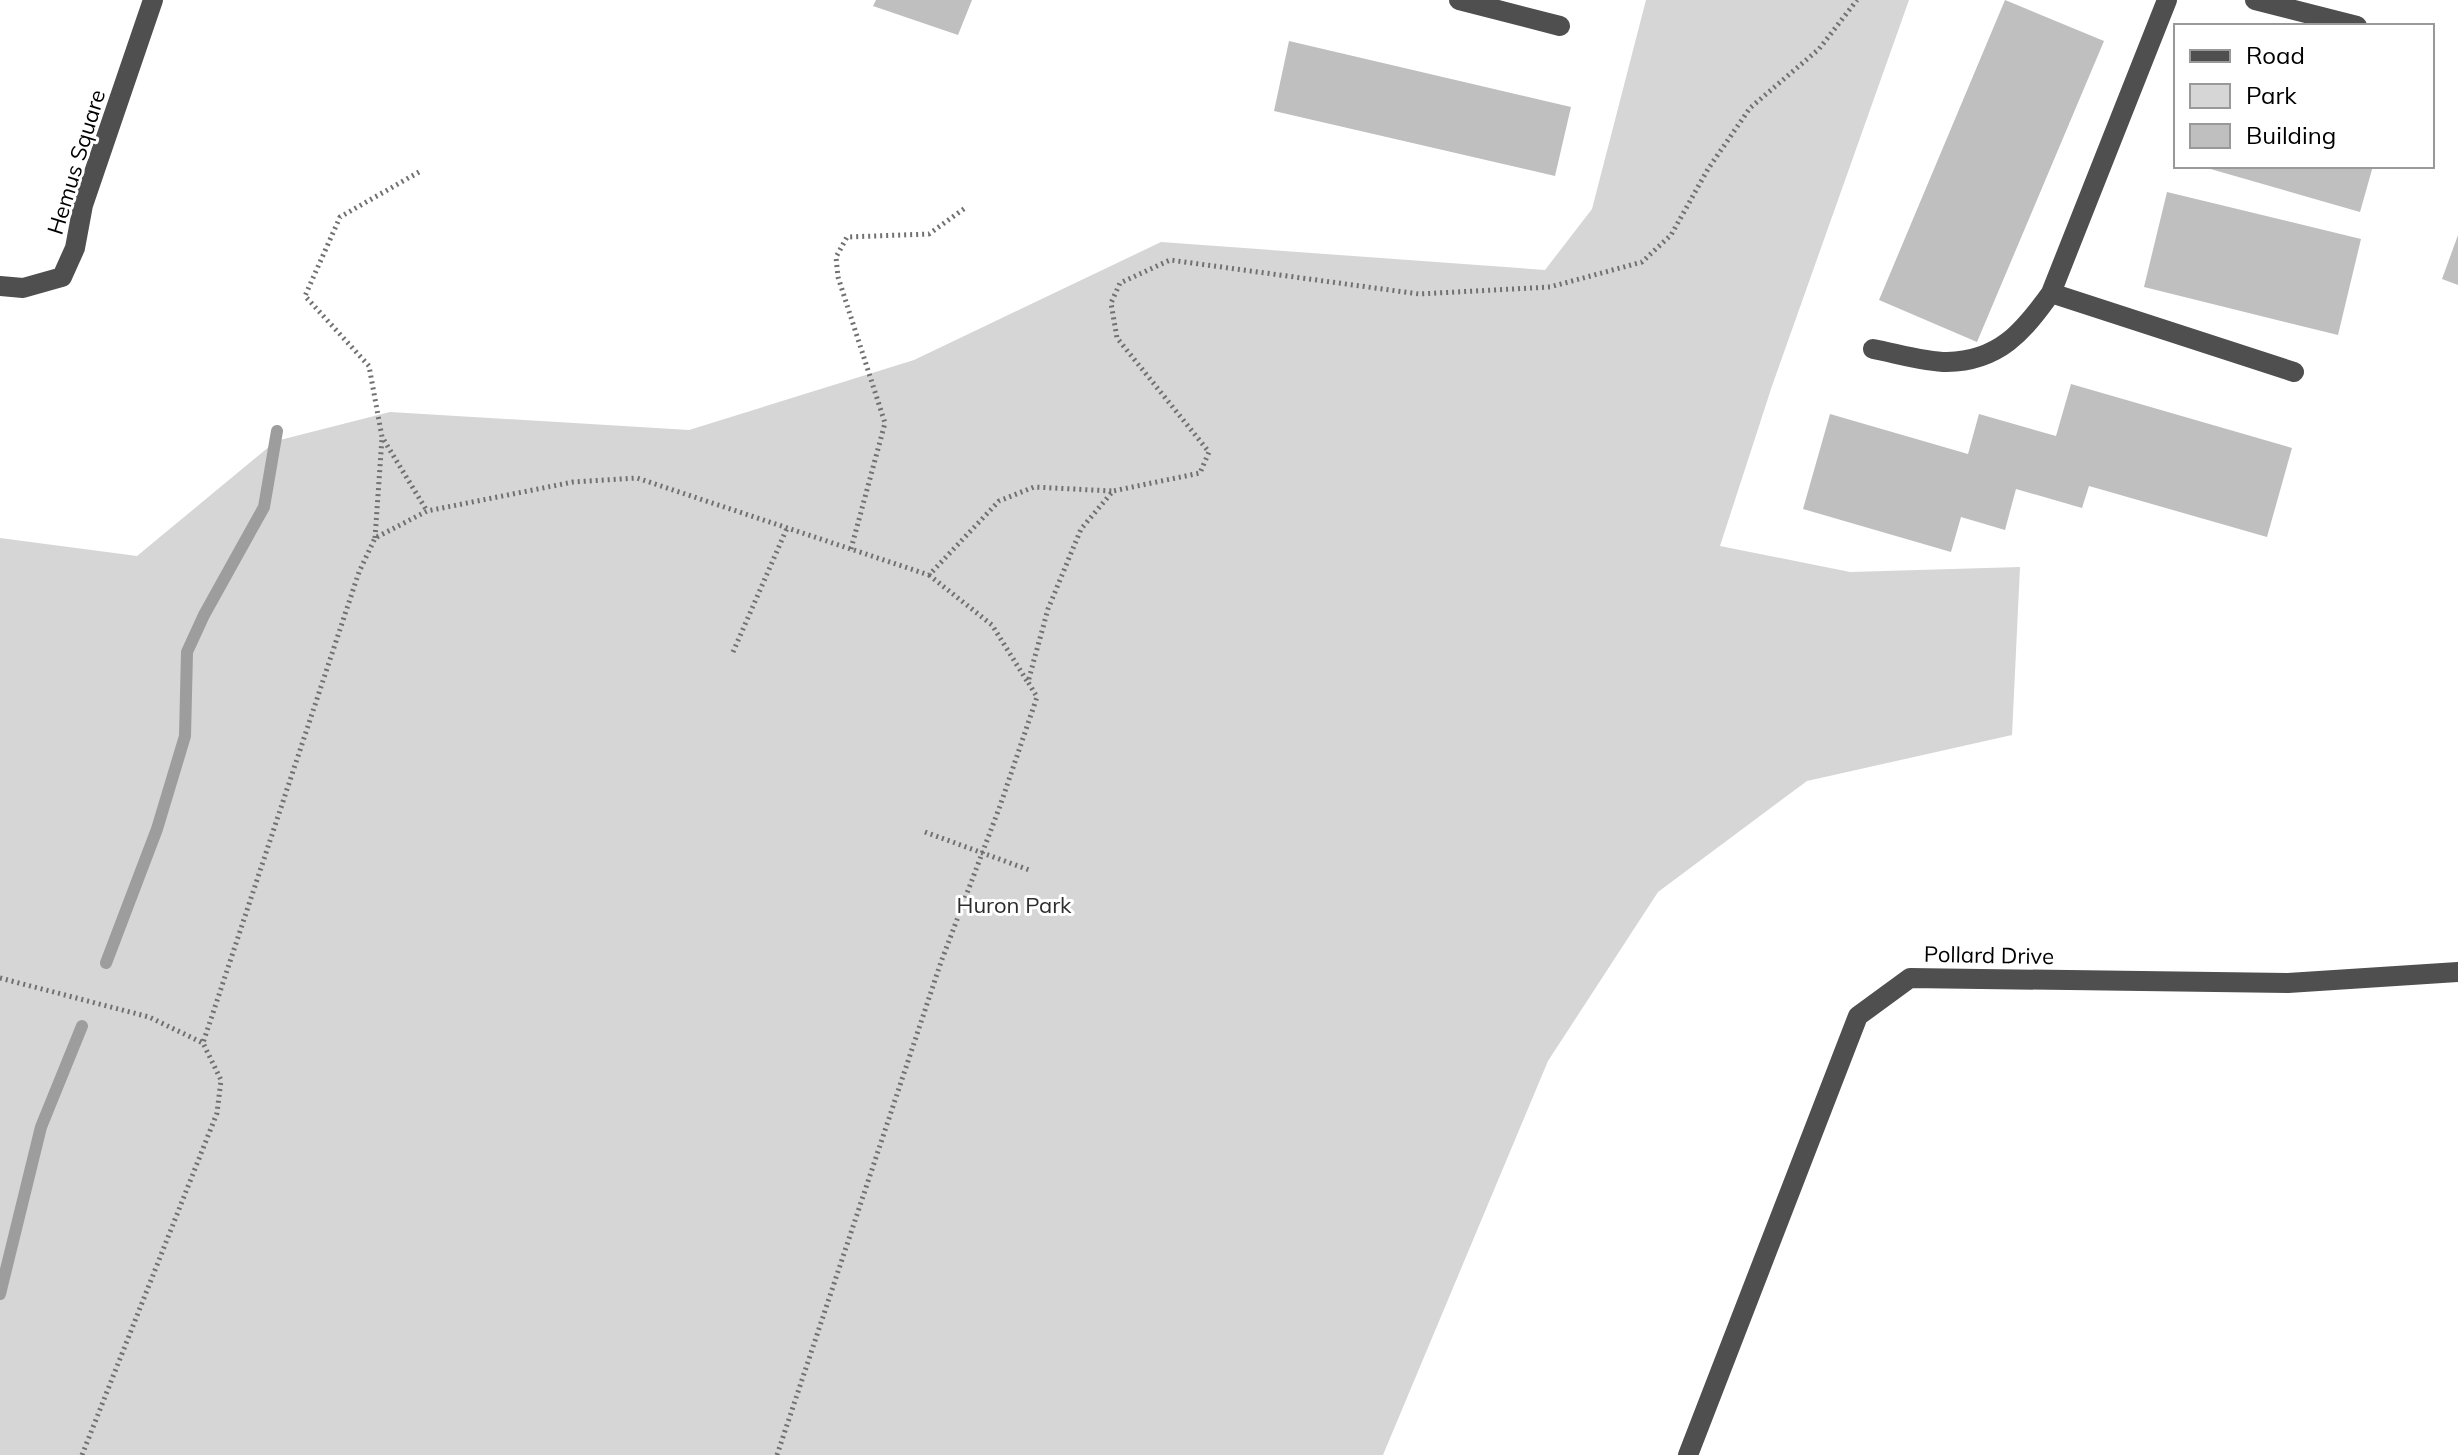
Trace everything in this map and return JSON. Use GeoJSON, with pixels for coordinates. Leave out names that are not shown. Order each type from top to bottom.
{"type":"FeatureCollection","features":[{"type":"Feature","properties":{"kind":"street","name":"Hemus Square"},"geometry":{"type":"LineString","coordinates":[[0,286],[23,288],[62,277],[75,248],[83,205],[153,0]]}},
{"type":"Feature","properties":{"kind":"street"},"geometry":{"type":"LineString","coordinates":[[1459,0],[1560,26]]}},
{"type":"Feature","properties":{"kind":"street"},"geometry":{"type":"LineString","coordinates":[[1873,349],[1946,362],[1988,356],[2028,325],[2051,293],[2167,0]]}},
{"type":"Feature","properties":{"kind":"street"},"geometry":{"type":"LineString","coordinates":[[2255,0],[2349,24]]}},
{"type":"Feature","properties":{"kind":"street"},"geometry":{"type":"LineString","coordinates":[[2051,293],[2294,372]]}},
{"type":"Feature","properties":{"kind":"street","name":"Pollard Drive"},"geometry":{"type":"LineString","coordinates":[[1688,1455],[1858,1016],[1910,978],[2288,983],[2458,972]]}},
{"type":"Feature","properties":{"kind":"path"},"geometry":{"type":"LineString","coordinates":[[929,575],[999,501],[1034,487],[1113,491],[1200,473],[1209,452],[1117,338],[1111,303],[1120,283],[1170,260],[1419,294],[1550,287],[1642,262],[1671,235],[1708,169],[1750,108],[1819,49],[1857,0]]}},
{"type":"Feature","properties":{"kind":"path"},"geometry":{"type":"LineString","coordinates":[[203,1043],[359,572],[375,538],[382,437],[369,366],[305,296],[340,217],[419,172]]}},
{"type":"Feature","properties":{"kind":"path"},"geometry":{"type":"LineString","coordinates":[[851,549],[885,423],[838,277],[836,257],[847,237],[929,234],[965,208]]}},
{"type":"Feature","properties":{"kind":"path"},"geometry":{"type":"LineString","coordinates":[[382,437],[427,511]]}},
{"type":"Feature","properties":{"kind":"path"},"geometry":{"type":"LineString","coordinates":[[375,538],[427,511],[573,482],[637,478],[929,575],[992,625],[1037,697],[941,962],[777,1455]]}},
{"type":"Feature","properties":{"kind":"path"},"geometry":{"type":"LineString","coordinates":[[1028,682],[1048,609],[1081,529],[1113,491]]}},
{"type":"Feature","properties":{"kind":"path"},"geometry":{"type":"LineString","coordinates":[[733,652],[787,528]]}},
{"type":"Feature","properties":{"kind":"path"},"geometry":{"type":"LineString","coordinates":[[925,832],[1032,871]]}},
{"type":"Feature","properties":{"kind":"path"},"geometry":{"type":"LineString","coordinates":[[0,978],[149,1017],[203,1043],[221,1080],[217,1113],[82,1455]]}},
{"type":"Feature","properties":{"kind":"green space","name":"Huron Park"},"geometry":{"type":"Polygon","coordinates":[[[1646,0],[1909,0],[1772,386],[1720,546],[1850,572],[2020,567],[2012,735],[1807,781],[1658,892],[1548,1061],[1383,1455],[0,1455],[0,538],[137,556],[276,441],[390,412],[689,430],[914,360],[1161,242],[1545,270],[1592,209],[1646,0]]]}},
{"type":"Feature","properties":{"kind":"building"},"geometry":{"type":"Polygon","coordinates":[[[876,0],[972,0],[958,35],[873,6],[876,0]]]}},
{"type":"Feature","properties":{"kind":"building"},"geometry":{"type":"Polygon","coordinates":[[[2005,0],[2104,41],[1977,342],[1879,300],[2005,0]]]}},
{"type":"Feature","properties":{"kind":"building"},"geometry":{"type":"Polygon","coordinates":[[[1289,41],[1571,107],[1555,176],[1274,111],[1289,41]]]}},
{"type":"Feature","properties":{"kind":"building"},"geometry":{"type":"Polygon","coordinates":[[[2207,168],[2372,168],[2360,212],[2207,168]]]}},
{"type":"Feature","properties":{"kind":"building"},"geometry":{"type":"Polygon","coordinates":[[[2167,192],[2361,239],[2338,335],[2144,287],[2167,192]]]}},
{"type":"Feature","properties":{"kind":"building"},"geometry":{"type":"Polygon","coordinates":[[[2458,235],[2458,285],[2442,279],[2458,235]]]}},
{"type":"Feature","properties":{"kind":"building"},"geometry":{"type":"Polygon","coordinates":[[[2071,384],[2292,448],[2267,537],[2089,486],[2082,508],[2016,489],[2005,530],[1961,517],[1951,552],[1803,509],[1830,414],[1968,454],[1979,414],[2056,436],[2071,384]]]}},
{"type":"Feature","properties":{"kind":"waterway"},"geometry":{"type":"LineString","coordinates":[[106,963],[157,829],[185,736],[187,652],[264,507],[277,431]]}},
{"type":"Feature","properties":{"kind":"waterway"},"geometry":{"type":"LineString","coordinates":[[0,1294],[41,1127],[82,1026]]}}]}
